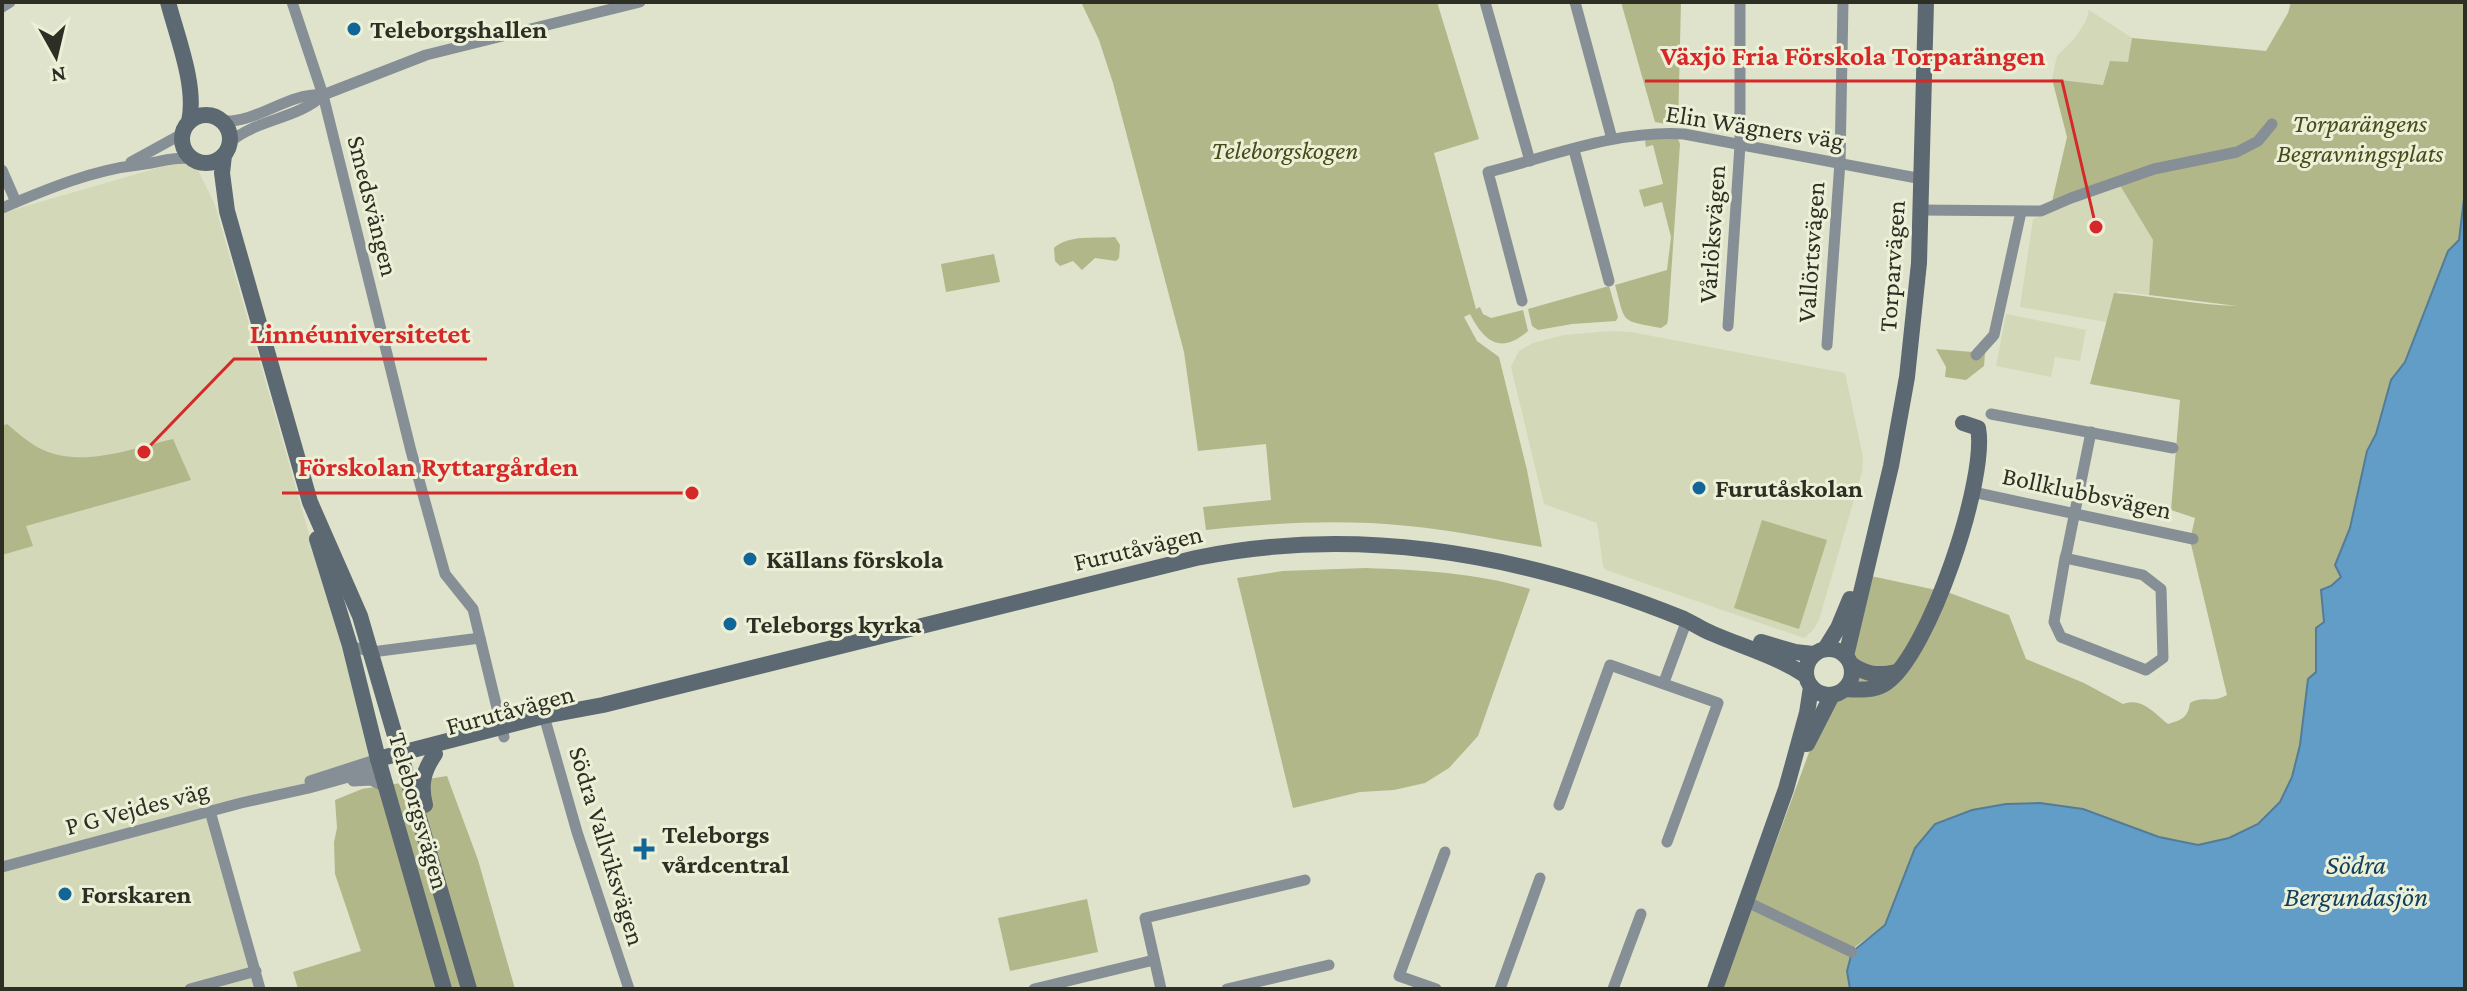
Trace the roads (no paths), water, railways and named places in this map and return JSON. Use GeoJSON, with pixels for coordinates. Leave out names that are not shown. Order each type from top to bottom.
{"type":"FeatureCollection","features":[{"type":"Feature","properties":{"kind":"street"},"geometry":{"type":"LineString","coordinates":[[2,7],[10,2]]}},
{"type":"Feature","properties":{"kind":"street"},"geometry":{"type":"LineString","coordinates":[[168,2],[185,67],[191,112],[184,148],[196,160]]}},
{"type":"Feature","properties":{"kind":"street","name":"Smedsvängen"},"geometry":{"type":"LineString","coordinates":[[292,2],[323,95],[411,451],[445,574],[473,609],[503,732]]}},
{"type":"Feature","properties":{"kind":"street"},"geometry":{"type":"LineString","coordinates":[[127,165],[171,158],[214,161],[247,130],[313,104],[323,95],[426,55],[640,2]]}},
{"type":"Feature","properties":{"kind":"street"},"geometry":{"type":"LineString","coordinates":[[1485,2],[1530,161]]}},
{"type":"Feature","properties":{"kind":"street"},"geometry":{"type":"LineString","coordinates":[[1575,2],[1612,139]]}},
{"type":"Feature","properties":{"kind":"street","name":"Vårlöksvägen"},"geometry":{"type":"LineString","coordinates":[[1728,326],[1740,145],[1740,2]]}},
{"type":"Feature","properties":{"kind":"street","name":"Vallörtsvägen"},"geometry":{"type":"LineString","coordinates":[[1827,345],[1840,162],[1843,2]]}},
{"type":"Feature","properties":{"kind":"street","name":"Torparvägen"},"geometry":{"type":"LineString","coordinates":[[1848,660],[1891,466],[1907,377],[1919,263],[1926,2]]}},
{"type":"Feature","properties":{"kind":"street"},"geometry":{"type":"LineString","coordinates":[[185,67],[202,98],[229,130],[227,148]]}},
{"type":"Feature","properties":{"kind":"street"},"geometry":{"type":"LineString","coordinates":[[2,208],[127,165],[203,115],[238,121],[310,94],[323,95]]}},
{"type":"Feature","properties":{"kind":"street"},"geometry":{"type":"LineString","coordinates":[[1920,210],[2041,211],[2154,169],[2237,152],[2258,141],[2272,124]]}},
{"type":"Feature","properties":{"kind":"street","name":"Elin Wägners väg"},"geometry":{"type":"LineString","coordinates":[[1522,301],[1488,172],[1612,139],[1657,132],[1684,134],[1922,179]]}},
{"type":"Feature","properties":{"kind":"street","name":"Teleborgsvägen"},"geometry":{"type":"LineString","coordinates":[[227,148],[222,173],[227,211],[310,502],[360,616],[372,652],[391,760],[386,787],[444,989]]}},
{"type":"Feature","properties":{"kind":"street"},"geometry":{"type":"LineString","coordinates":[[1574,150],[1609,281]]}},
{"type":"Feature","properties":{"kind":"street","name":"Teleborgsvägen"},"geometry":{"type":"LineString","coordinates":[[196,160],[227,211]]}},
{"type":"Feature","properties":{"kind":"street"},"geometry":{"type":"LineString","coordinates":[[2,170],[16,202]]}},
{"type":"Feature","properties":{"kind":"street"},"geometry":{"type":"LineString","coordinates":[[1976,355],[1994,335],[2021,212]]}},
{"type":"Feature","properties":{"kind":"street"},"geometry":{"type":"LineString","coordinates":[[1991,414],[2173,448]]}},
{"type":"Feature","properties":{"kind":"street"},"geometry":{"type":"LineString","coordinates":[[1808,681],[1818,693],[1878,687],[1889,681],[1909,655],[1935,610],[1973,492],[1980,437],[1978,428],[1963,423]]}},
{"type":"Feature","properties":{"kind":"street"},"geometry":{"type":"LineString","coordinates":[[2065,558],[2143,575],[2161,589],[2163,658],[2146,670],[2061,637],[2054,622],[2065,558],[2091,432]]}},
{"type":"Feature","properties":{"kind":"street","name":"Bollklubbsvägen"},"geometry":{"type":"LineString","coordinates":[[1973,492],[2193,539]]}},
{"type":"Feature","properties":{"kind":"street","name":"Teleborgsvägen"},"geometry":{"type":"LineString","coordinates":[[310,502],[311,522],[350,646],[374,705],[391,760],[426,838],[469,989]]}},
{"type":"Feature","properties":{"kind":"street","name":"Torparvägen"},"geometry":{"type":"LineString","coordinates":[[1819,652],[1838,628],[1875,530]]}},
{"type":"Feature","properties":{"kind":"street","name":"Furutåvägen"},"geometry":{"type":"LineString","coordinates":[[391,760],[1196,558],[1264,548],[1363,545],[1427,549],[1496,559],[1578,581],[1778,648],[1819,652]]}},
{"type":"Feature","properties":{"kind":"street"},"geometry":{"type":"LineString","coordinates":[[1664,682],[1687,620]]}},
{"type":"Feature","properties":{"kind":"street","name":"Furutåvägen"},"geometry":{"type":"LineString","coordinates":[[1687,620],[1709,633],[1790,665],[1808,681]]}},
{"type":"Feature","properties":{"kind":"street"},"geometry":{"type":"LineString","coordinates":[[350,646],[372,652],[480,638]]}},
{"type":"Feature","properties":{"kind":"street"},"geometry":{"type":"LineString","coordinates":[[1786,789],[1807,713],[1808,661],[1819,652],[1834,649],[1867,674],[1897,672]]}},
{"type":"Feature","properties":{"kind":"street"},"geometry":{"type":"LineString","coordinates":[[1715,985],[1786,789],[1819,717],[1852,677],[1848,660]]}},
{"type":"Feature","properties":{"kind":"street"},"geometry":{"type":"LineString","coordinates":[[1559,805],[1610,665],[1664,682],[1718,703],[1667,842]]}},
{"type":"Feature","properties":{"kind":"street","name":"Södra Vallviksvägen"},"geometry":{"type":"LineString","coordinates":[[545,721],[577,832],[629,989]]}},
{"type":"Feature","properties":{"kind":"street","name":"Furutåvägen"},"geometry":{"type":"LineString","coordinates":[[391,760],[435,754],[503,732]]}},
{"type":"Feature","properties":{"kind":"street"},"geometry":{"type":"LineString","coordinates":[[426,838],[428,816],[422,783],[435,754]]}},
{"type":"Feature","properties":{"kind":"street","name":"P G Vejdes väg"},"geometry":{"type":"LineString","coordinates":[[2,867],[328,783],[391,760]]}},
{"type":"Feature","properties":{"kind":"street","name":"P G Vejdes väg"},"geometry":{"type":"LineString","coordinates":[[284,793],[304,783],[391,760]]}},
{"type":"Feature","properties":{"kind":"street"},"geometry":{"type":"LineString","coordinates":[[328,783],[367,780],[386,787]]}},
{"type":"Feature","properties":{"kind":"street"},"geometry":{"type":"LineString","coordinates":[[210,811],[260,989]]}},
{"type":"Feature","properties":{"kind":"street"},"geometry":{"type":"LineString","coordinates":[[1436,989],[1399,976],[1445,852]]}},
{"type":"Feature","properties":{"kind":"street"},"geometry":{"type":"LineString","coordinates":[[1500,989],[1540,878]]}},
{"type":"Feature","properties":{"kind":"street"},"geometry":{"type":"LineString","coordinates":[[1161,989],[1145,918],[1305,880]]}},
{"type":"Feature","properties":{"kind":"street"},"geometry":{"type":"LineString","coordinates":[[1745,901],[1852,952]]}},
{"type":"Feature","properties":{"kind":"street"},"geometry":{"type":"LineString","coordinates":[[1613,989],[1641,914]]}},
{"type":"Feature","properties":{"kind":"street"},"geometry":{"type":"LineString","coordinates":[[1034,989],[1154,960]]}},
{"type":"Feature","properties":{"kind":"street"},"geometry":{"type":"LineString","coordinates":[[1227,989],[1329,965]]}},
{"type":"Feature","properties":{"kind":"street"},"geometry":{"type":"LineString","coordinates":[[190,989],[256,971]]}},
{"type":"Feature","properties":{"kind":"water","name":"Södra Bergundasjön"},"geometry":{"type":"Polygon","coordinates":[[[2465,190],[2465,989],[1850,989],[1847,971],[1852,952],[1885,925],[1915,848],[1935,824],[1972,810],[2006,804],[2040,803],[2083,809],[2159,837],[2198,845],[2229,838],[2258,824],[2280,802],[2292,777],[2300,745],[2308,679],[2316,672],[2316,628],[2324,622],[2321,590],[2341,577],[2335,565],[2350,528],[2367,451],[2376,434],[2391,380],[2405,362],[2448,251],[2459,240],[2465,190]]]}},
{"type":"Feature","properties":{"kind":"place","name":"Teleborgshallen"},"geometry":{"type":"Point","coordinates":[354,29]}},
{"type":"Feature","properties":{"kind":"place","name":"Växjö Fria Förskola Torparängen"},"geometry":{"type":"Point","coordinates":[2096,227]}},
{"type":"Feature","properties":{"kind":"place","name":"Linnéuniversitetet"},"geometry":{"type":"Point","coordinates":[144,452]}},
{"type":"Feature","properties":{"kind":"place","name":"Furutåskolan"},"geometry":{"type":"Point","coordinates":[1699,488]}},
{"type":"Feature","properties":{"kind":"place","name":"Förskolan Ryttargården"},"geometry":{"type":"Point","coordinates":[692,493]}},
{"type":"Feature","properties":{"kind":"place","name":"Källans förskola"},"geometry":{"type":"Point","coordinates":[750,559]}},
{"type":"Feature","properties":{"kind":"place","name":"Teleborgs kyrka"},"geometry":{"type":"Point","coordinates":[730,624]}},
{"type":"Feature","properties":{"kind":"place","name":"Teleborgs vårdcentral"},"geometry":{"type":"Point","coordinates":[644,849]}},
{"type":"Feature","properties":{"kind":"place","name":"Forskaren"},"geometry":{"type":"Point","coordinates":[65,894]}},
{"type":"Feature","properties":{"kind":"park label","name":"Torparängens Begravningsplats"},"geometry":{"type":"Point","coordinates":[2360,138]}},
{"type":"Feature","properties":{"kind":"park label","name":"Teleborgskogen"},"geometry":{"type":"Point","coordinates":[1285,150]}}]}
